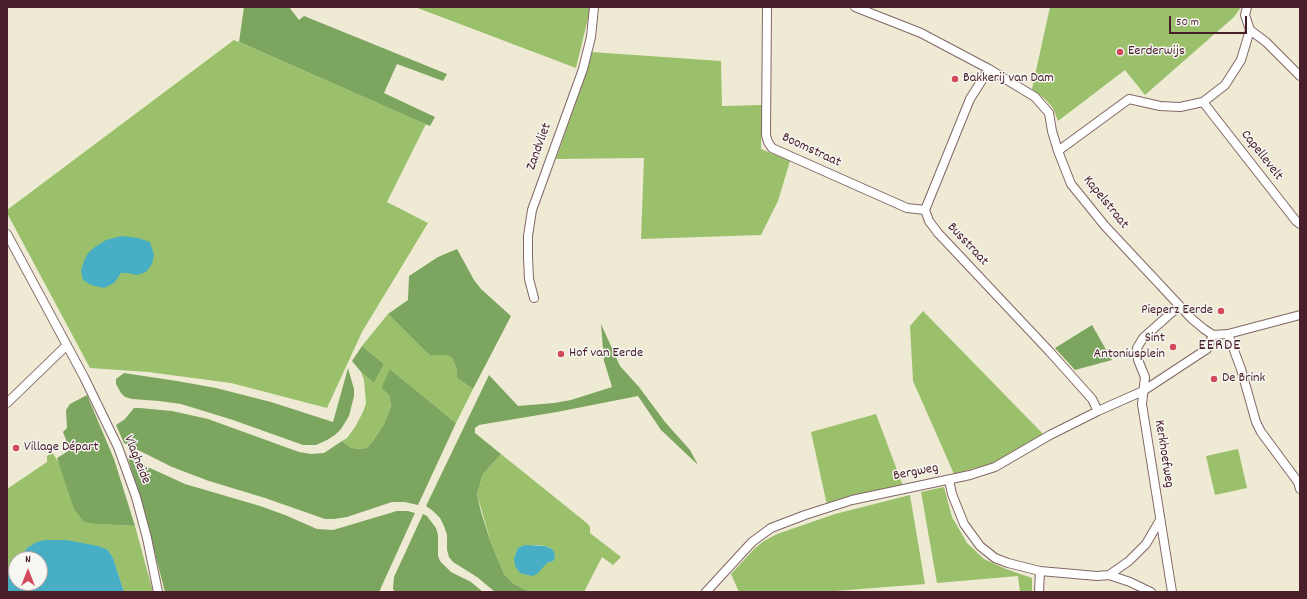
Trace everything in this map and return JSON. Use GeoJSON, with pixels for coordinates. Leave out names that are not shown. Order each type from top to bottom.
{"type":"FeatureCollection","features":[{"type":"Feature","properties":{"kind":"street","name":"Zandvliet"},"geometry":{"type":"LineString","coordinates":[[534,298],[530,287],[528,269],[528,236],[532,210],[583,69],[591,37],[594,7]]}},
{"type":"Feature","properties":{"kind":"street","name":"Boomstraat"},"geometry":{"type":"LineString","coordinates":[[768,7],[766,135],[772,148],[907,208],[925,210]]}},
{"type":"Feature","properties":{"kind":"street","name":"Kapelstraat"},"geometry":{"type":"LineString","coordinates":[[854,7],[921,33],[989,69],[1035,97],[1049,113],[1052,131],[1058,151],[1071,184],[1105,226],[1179,306],[1192,319],[1213,335]]}},
{"type":"Feature","properties":{"kind":"street"},"geometry":{"type":"LineString","coordinates":[[1247,7],[1244,15],[1250,30],[1266,42],[1300,76]]}},
{"type":"Feature","properties":{"kind":"street"},"geometry":{"type":"LineString","coordinates":[[1058,151],[1129,99],[1160,106],[1180,107],[1203,102],[1225,85],[1241,60],[1250,30]]}},
{"type":"Feature","properties":{"kind":"street"},"geometry":{"type":"LineString","coordinates":[[925,210],[970,99],[989,69]]}},
{"type":"Feature","properties":{"kind":"street","name":"Capellevelt"},"geometry":{"type":"LineString","coordinates":[[1203,102],[1296,221],[1300,224]]}},
{"type":"Feature","properties":{"kind":"street","name":"Busstraat"},"geometry":{"type":"LineString","coordinates":[[925,210],[929,221],[938,233],[1050,352],[1092,399],[1098,411]]}},
{"type":"Feature","properties":{"kind":"street","name":"Vlagheide"},"geometry":{"type":"LineString","coordinates":[[7,234],[67,345],[111,433],[129,474],[147,538],[158,592]]}},
{"type":"Feature","properties":{"kind":"street"},"geometry":{"type":"LineString","coordinates":[[1143,391],[1145,377],[1138,360],[1137,348],[1144,338],[1179,306]]}},
{"type":"Feature","properties":{"kind":"street"},"geometry":{"type":"LineString","coordinates":[[1143,391],[1207,349],[1213,335],[1228,334],[1300,315]]}},
{"type":"Feature","properties":{"kind":"street"},"geometry":{"type":"LineString","coordinates":[[1228,334],[1241,369],[1256,422],[1261,432],[1298,482],[1300,489]]}},
{"type":"Feature","properties":{"kind":"street"},"geometry":{"type":"LineString","coordinates":[[7,403],[67,345]]}},
{"type":"Feature","properties":{"kind":"street","name":"Bergweg"},"geometry":{"type":"LineString","coordinates":[[706,592],[752,542],[771,528],[852,500],[970,475],[995,467],[1050,435],[1143,391]]}},
{"type":"Feature","properties":{"kind":"street","name":"Kerkhoefweg"},"geometry":{"type":"LineString","coordinates":[[1143,391],[1142,404],[1172,592]]}},
{"type":"Feature","properties":{"kind":"street"},"geometry":{"type":"LineString","coordinates":[[948,480],[964,524],[980,546],[995,558],[1008,564],[1040,571],[1097,576],[1109,575],[1130,582],[1151,592]]}},
{"type":"Feature","properties":{"kind":"street"},"geometry":{"type":"LineString","coordinates":[[1109,575],[1129,561],[1146,544],[1160,520]]}},
{"type":"Feature","properties":{"kind":"street"},"geometry":{"type":"LineString","coordinates":[[1039,592],[1040,571]]}},
{"type":"Feature","properties":{"kind":"green space"},"geometry":{"type":"Polygon","coordinates":[[[244,7],[289,7],[299,20],[304,16],[447,74],[443,81],[397,64],[384,93],[435,117],[430,126],[239,42],[244,7]]]}},
{"type":"Feature","properties":{"kind":"green space"},"geometry":{"type":"Polygon","coordinates":[[[415,7],[590,7],[576,68],[415,7]]]}},
{"type":"Feature","properties":{"kind":"green space"},"geometry":{"type":"Polygon","coordinates":[[[1050,7],[1241,7],[1234,17],[1145,95],[1125,70],[1058,121],[1053,108],[1046,100],[1032,89],[1050,7]]]}},
{"type":"Feature","properties":{"kind":"green space"},"geometry":{"type":"Polygon","coordinates":[[[234,40],[426,124],[387,202],[428,223],[362,332],[327,408],[231,383],[148,372],[90,368],[7,213],[7,210],[234,40]]]}},
{"type":"Feature","properties":{"kind":"green space"},"geometry":{"type":"Polygon","coordinates":[[[591,52],[721,61],[722,106],[762,105],[761,149],[790,161],[778,201],[761,235],[641,239],[644,158],[556,159],[581,87],[591,52]]]}},
{"type":"Feature","properties":{"kind":"green space"},"geometry":{"type":"Polygon","coordinates":[[[457,249],[474,280],[481,289],[511,316],[473,389],[457,378],[457,370],[452,358],[447,355],[430,355],[388,314],[408,300],[409,276],[438,257],[457,249]]]}},
{"type":"Feature","properties":{"kind":"green space"},"geometry":{"type":"Polygon","coordinates":[[[923,311],[1046,437],[997,462],[954,474],[913,381],[910,326],[923,311]]]}},
{"type":"Feature","properties":{"kind":"green space"},"geometry":{"type":"Polygon","coordinates":[[[388,314],[430,355],[447,355],[452,358],[457,370],[457,378],[473,389],[456,423],[390,369],[389,395],[391,406],[384,424],[367,448],[356,449],[350,447],[342,441],[347,438],[355,427],[366,403],[364,380],[361,372],[374,383],[384,364],[362,346],[388,314]]]}},
{"type":"Feature","properties":{"kind":"green space"},"geometry":{"type":"Polygon","coordinates":[[[601,324],[620,366],[639,387],[665,422],[690,450],[698,465],[661,430],[638,396],[557,412],[479,425],[475,428],[475,433],[501,454],[483,474],[477,494],[481,512],[491,543],[504,574],[514,584],[530,592],[495,592],[477,577],[453,562],[449,557],[447,550],[447,535],[444,526],[440,518],[426,506],[489,375],[518,406],[571,400],[612,387],[604,361],[601,324]]]}},
{"type":"Feature","properties":{"kind":"green space"},"geometry":{"type":"Polygon","coordinates":[[[1092,325],[1112,360],[1075,370],[1055,348],[1092,325]]]}},
{"type":"Feature","properties":{"kind":"green space"},"geometry":{"type":"Polygon","coordinates":[[[362,346],[384,364],[374,383],[361,372],[352,361],[362,346]]]}},
{"type":"Feature","properties":{"kind":"green space"},"geometry":{"type":"Polygon","coordinates":[[[348,368],[354,389],[354,396],[349,416],[341,429],[335,435],[316,445],[303,445],[233,420],[181,404],[125,397],[116,384],[116,379],[124,373],[177,381],[216,388],[271,402],[333,422],[348,368]]]}},
{"type":"Feature","properties":{"kind":"green space"},"geometry":{"type":"Polygon","coordinates":[[[390,369],[456,423],[418,505],[405,502],[392,502],[347,517],[325,519],[265,498],[209,481],[172,467],[124,443],[116,425],[125,419],[134,408],[140,408],[172,411],[208,419],[299,452],[311,454],[324,453],[342,441],[350,447],[356,449],[367,448],[384,424],[391,406],[389,395],[382,388],[390,369]]]}},
{"type":"Feature","properties":{"kind":"green space"},"geometry":{"type":"Polygon","coordinates":[[[87,395],[114,459],[135,526],[84,522],[74,509],[57,458],[70,450],[63,432],[67,428],[66,410],[70,404],[87,395]]]}},
{"type":"Feature","properties":{"kind":"green space"},"geometry":{"type":"Polygon","coordinates":[[[876,414],[903,486],[827,505],[811,432],[876,414]]]}},
{"type":"Feature","properties":{"kind":"green space"},"geometry":{"type":"Polygon","coordinates":[[[1238,449],[1247,488],[1215,495],[1206,456],[1238,449]]]}},
{"type":"Feature","properties":{"kind":"green space"},"geometry":{"type":"Polygon","coordinates":[[[52,452],[97,524],[135,526],[153,592],[124,592],[113,558],[108,550],[67,540],[27,548],[25,551],[8,551],[7,572],[7,489],[47,462],[47,456],[52,452]]]}},
{"type":"Feature","properties":{"kind":"green space"},"geometry":{"type":"Polygon","coordinates":[[[501,454],[588,524],[590,527],[590,533],[621,557],[613,565],[602,557],[584,592],[530,592],[514,584],[504,574],[491,543],[477,494],[483,474],[501,454]],[[536,545],[518,548],[514,558],[547,563],[553,561],[552,549],[545,546],[536,545]]]}},
{"type":"Feature","properties":{"kind":"green space"},"geometry":{"type":"Polygon","coordinates":[[[128,458],[185,484],[260,506],[317,529],[333,530],[397,511],[408,511],[415,513],[379,592],[165,592],[128,458]]]}},
{"type":"Feature","properties":{"kind":"green space"},"geometry":{"type":"Polygon","coordinates":[[[944,487],[952,517],[967,543],[984,559],[1006,569],[1032,578],[1032,592],[1020,592],[1018,576],[937,583],[921,492],[944,487]]]}},
{"type":"Feature","properties":{"kind":"green space"},"geometry":{"type":"Polygon","coordinates":[[[910,495],[925,584],[823,592],[739,592],[731,574],[755,548],[764,541],[777,534],[835,514],[910,495]]]}},
{"type":"Feature","properties":{"kind":"green space"},"geometry":{"type":"Polygon","coordinates":[[[423,514],[427,516],[436,528],[438,535],[438,556],[440,561],[451,572],[471,582],[483,592],[395,592],[393,589],[394,577],[423,514]]]}},
{"type":"Feature","properties":{"kind":"water"},"geometry":{"type":"Polygon","coordinates":[[[122,236],[138,238],[150,242],[154,255],[152,264],[146,272],[137,275],[121,273],[114,283],[104,288],[91,285],[83,280],[81,271],[88,253],[106,240],[122,236]]]}},
{"type":"Feature","properties":{"kind":"water"},"geometry":{"type":"Polygon","coordinates":[[[45,540],[67,540],[98,546],[108,550],[113,558],[124,592],[7,592],[8,571],[8,591],[48,591],[48,551],[25,551],[37,542],[45,540]]]}},
{"type":"Feature","properties":{"kind":"water"},"geometry":{"type":"Polygon","coordinates":[[[525,545],[545,546],[552,549],[555,558],[553,561],[547,563],[537,574],[532,576],[520,573],[515,566],[514,558],[518,548],[525,545]]]}},
{"type":"Feature","properties":{"kind":"place","name":"Eerderwijs"},"geometry":{"type":"Point","coordinates":[1120,52]}},
{"type":"Feature","properties":{"kind":"place","name":"Bakkerij van Dam"},"geometry":{"type":"Point","coordinates":[955,79]}},
{"type":"Feature","properties":{"kind":"place","name":"Pieperz Eerde"},"geometry":{"type":"Point","coordinates":[1221,311]}},
{"type":"Feature","properties":{"kind":"place","name":"Sint Antoniusplein"},"geometry":{"type":"Point","coordinates":[1173,347]}},
{"type":"Feature","properties":{"kind":"place","name":"Hof van Eerde"},"geometry":{"type":"Point","coordinates":[561,354]}},
{"type":"Feature","properties":{"kind":"place","name":"De Brink"},"geometry":{"type":"Point","coordinates":[1214,379]}},
{"type":"Feature","properties":{"kind":"place","name":"Village Départ"},"geometry":{"type":"Point","coordinates":[16,448]}},
{"type":"Feature","properties":{"kind":"district","name":"EERDE"},"geometry":{"type":"Point","coordinates":[1220,347]}}]}
